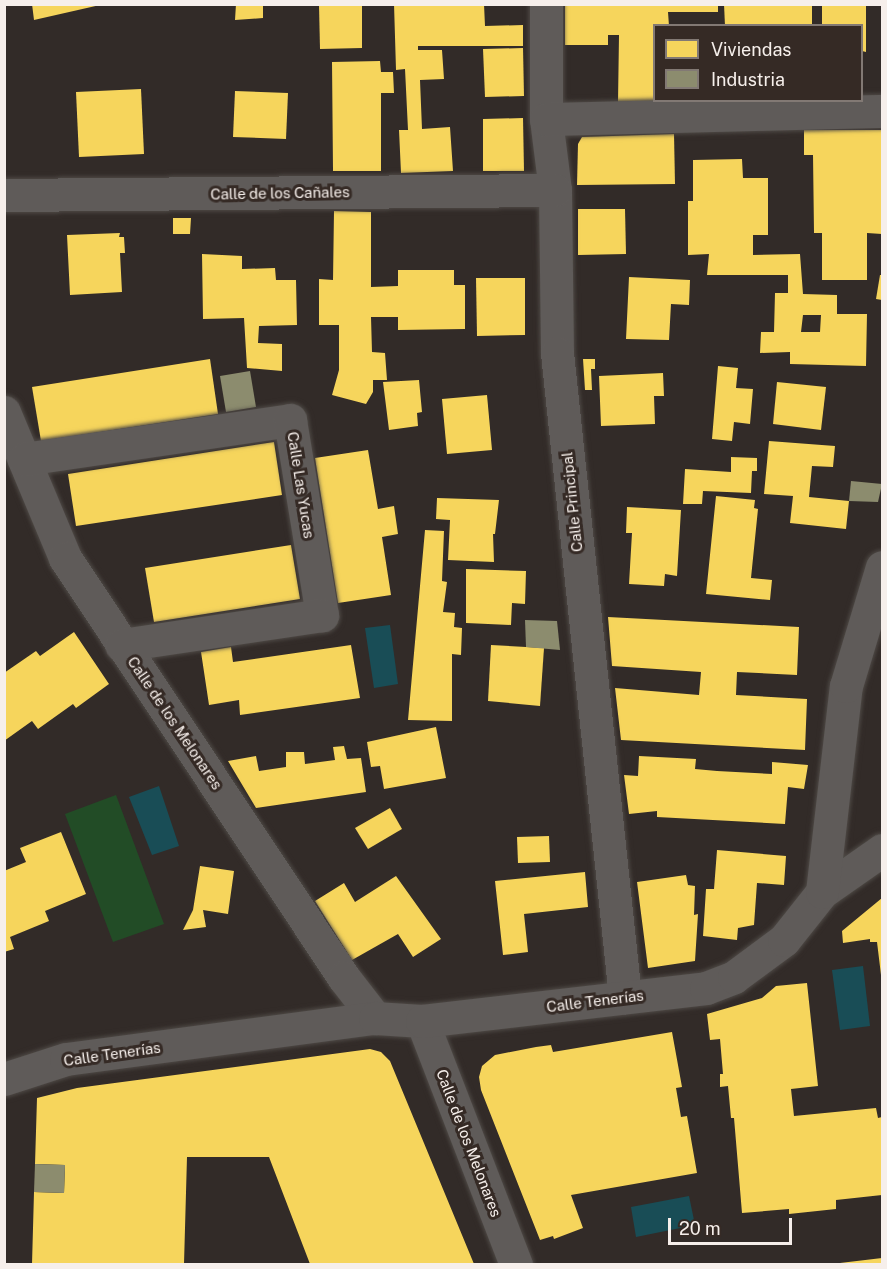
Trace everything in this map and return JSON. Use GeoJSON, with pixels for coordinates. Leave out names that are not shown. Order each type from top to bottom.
{"type":"FeatureCollection","features":[{"type":"Feature","properties":{"kind":"street","name":"Calle Principal"},"geometry":{"type":"LineString","coordinates":[[546,4],[546,119],[555,190],[556,353],[625,997]]}},
{"type":"Feature","properties":{"kind":"street"},"geometry":{"type":"LineString","coordinates":[[546,119],[882,111]]}},
{"type":"Feature","properties":{"kind":"street","name":"Calle de los Cañales"},"geometry":{"type":"LineString","coordinates":[[4,195],[555,190]]}},
{"type":"Feature","properties":{"kind":"street","name":"Calle de los Melonares"},"geometry":{"type":"LineString","coordinates":[[4,412],[65,558],[121,645],[173,717],[344,978],[375,1018]]}},
{"type":"Feature","properties":{"kind":"street","name":"Calle Las Yucas"},"geometry":{"type":"LineString","coordinates":[[24,459],[290,420],[322,615],[121,645]]}},
{"type":"Feature","properties":{"kind":"street"},"geometry":{"type":"LineString","coordinates":[[822,892],[846,686],[882,567]]}},
{"type":"Feature","properties":{"kind":"street","name":"Calle Tenerías"},"geometry":{"type":"LineString","coordinates":[[4,1079],[66,1059],[375,1018],[422,1021],[706,988],[734,977],[784,940],[822,892],[882,850]]}},
{"type":"Feature","properties":{"kind":"street","name":"Calle de los Melonares"},"geometry":{"type":"LineString","coordinates":[[422,1021],[516,1264]]}},
{"type":"Feature","properties":{"kind":"green space"},"geometry":{"type":"Polygon","coordinates":[[[116,795],[164,924],[113,942],[65,814],[116,795]]]}},
{"type":"Feature","properties":{"kind":"water"},"geometry":{"type":"Polygon","coordinates":[[[390,625],[398,684],[374,688],[365,628],[390,625]]]}},
{"type":"Feature","properties":{"kind":"water"},"geometry":{"type":"Polygon","coordinates":[[[159,786],[179,846],[152,855],[129,797],[159,786]]]}},
{"type":"Feature","properties":{"kind":"water"},"geometry":{"type":"Polygon","coordinates":[[[863,966],[870,1026],[840,1030],[832,970],[863,966]]]}},
{"type":"Feature","properties":{"kind":"water"},"geometry":{"type":"Polygon","coordinates":[[[689,1196],[695,1225],[636,1237],[631,1207],[689,1196]]]}},
{"type":"Feature","properties":{"kind":"building: Viviendas"},"geometry":{"type":"Polygon","coordinates":[[[32,4],[100,4],[100,5],[34,20],[32,4]]]}},
{"type":"Feature","properties":{"kind":"building: Viviendas"},"geometry":{"type":"Polygon","coordinates":[[[236,4],[263,4],[263,18],[235,20],[236,4]]]}},
{"type":"Feature","properties":{"kind":"building: Viviendas"},"geometry":{"type":"Polygon","coordinates":[[[394,4],[484,4],[485,26],[523,25],[523,46],[418,46],[418,50],[442,50],[444,79],[420,80],[422,129],[450,127],[453,171],[401,173],[399,130],[408,130],[405,69],[396,70],[394,4]]]}},
{"type":"Feature","properties":{"kind":"building: Viviendas"},"geometry":{"type":"Polygon","coordinates":[[[565,4],[718,4],[718,12],[668,12],[669,24],[653,24],[653,101],[618,102],[619,35],[608,35],[608,45],[565,45],[565,4]]]}},
{"type":"Feature","properties":{"kind":"building: Viviendas"},"geometry":{"type":"Polygon","coordinates":[[[724,4],[812,4],[812,24],[725,24],[724,4]]]}},
{"type":"Feature","properties":{"kind":"building: Viviendas"},"geometry":{"type":"Polygon","coordinates":[[[319,5],[362,5],[362,48],[320,49],[319,5]]]}},
{"type":"Feature","properties":{"kind":"building: Viviendas"},"geometry":{"type":"Polygon","coordinates":[[[822,5],[866,5],[866,52],[863,51],[863,24],[822,24],[822,5]]]}},
{"type":"Feature","properties":{"kind":"building: Viviendas"},"geometry":{"type":"Polygon","coordinates":[[[523,48],[524,96],[485,97],[483,49],[523,48]]]}},
{"type":"Feature","properties":{"kind":"building: Viviendas"},"geometry":{"type":"Polygon","coordinates":[[[380,61],[381,72],[393,72],[394,93],[381,93],[381,171],[333,171],[332,62],[380,61]]]}},
{"type":"Feature","properties":{"kind":"building: Viviendas"},"geometry":{"type":"Polygon","coordinates":[[[141,89],[144,154],[79,157],[76,92],[141,89]]]}},
{"type":"Feature","properties":{"kind":"building: Viviendas"},"geometry":{"type":"Polygon","coordinates":[[[235,91],[288,93],[286,139],[233,137],[235,91]]]}},
{"type":"Feature","properties":{"kind":"building: Viviendas"},"geometry":{"type":"Polygon","coordinates":[[[523,118],[524,171],[483,171],[483,119],[523,118]]]}},
{"type":"Feature","properties":{"kind":"building: Viviendas"},"geometry":{"type":"Polygon","coordinates":[[[804,130],[882,130],[882,234],[867,233],[867,280],[822,280],[822,233],[814,233],[813,155],[804,155],[804,130]]]}},
{"type":"Feature","properties":{"kind":"building: Viviendas"},"geometry":{"type":"Polygon","coordinates":[[[674,134],[675,184],[577,185],[578,144],[582,137],[674,134]]]}},
{"type":"Feature","properties":{"kind":"building: Viviendas"},"geometry":{"type":"Polygon","coordinates":[[[742,159],[743,178],[768,178],[768,235],[753,235],[753,255],[800,254],[803,294],[837,295],[837,314],[867,314],[866,366],[790,364],[790,352],[760,353],[761,332],[774,332],[775,293],[788,293],[788,275],[707,275],[709,254],[688,255],[688,201],[693,201],[693,160],[742,159]],[[803,315],[801,332],[820,332],[821,315],[803,315]]]}},
{"type":"Feature","properties":{"kind":"building: Viviendas"},"geometry":{"type":"Polygon","coordinates":[[[578,209],[625,209],[626,254],[578,255],[578,209]]]}},
{"type":"Feature","properties":{"kind":"building: Viviendas"},"geometry":{"type":"Polygon","coordinates":[[[334,211],[371,212],[371,287],[398,286],[398,270],[454,270],[454,285],[465,285],[465,329],[398,330],[398,317],[371,317],[372,352],[385,353],[387,380],[373,380],[373,392],[366,404],[332,395],[339,370],[339,325],[319,325],[319,279],[333,280],[334,211]]]}},
{"type":"Feature","properties":{"kind":"building: Viviendas"},"geometry":{"type":"Polygon","coordinates":[[[173,218],[191,218],[190,234],[173,234],[173,218]]]}},
{"type":"Feature","properties":{"kind":"building: Viviendas"},"geometry":{"type":"Polygon","coordinates":[[[120,233],[119,237],[124,237],[125,253],[120,253],[122,292],[70,295],[67,235],[120,233]]]}},
{"type":"Feature","properties":{"kind":"building: Viviendas"},"geometry":{"type":"Polygon","coordinates":[[[202,254],[242,256],[242,269],[275,268],[276,280],[296,280],[297,325],[259,326],[258,343],[282,344],[282,371],[247,368],[244,318],[203,319],[202,254]]]}},
{"type":"Feature","properties":{"kind":"building: Viviendas"},"geometry":{"type":"Polygon","coordinates":[[[880,275],[882,275],[882,300],[876,299],[880,275]]]}},
{"type":"Feature","properties":{"kind":"building: Viviendas"},"geometry":{"type":"Polygon","coordinates":[[[629,277],[690,280],[689,305],[671,304],[669,340],[626,339],[629,277]]]}},
{"type":"Feature","properties":{"kind":"building: Viviendas"},"geometry":{"type":"Polygon","coordinates":[[[476,278],[525,278],[525,335],[477,336],[476,278]]]}},
{"type":"Feature","properties":{"kind":"building: Viviendas"},"geometry":{"type":"Polygon","coordinates":[[[210,359],[218,414],[41,441],[32,387],[210,359]]]}},
{"type":"Feature","properties":{"kind":"building: Viviendas"},"geometry":{"type":"Polygon","coordinates":[[[583,359],[595,359],[595,369],[591,369],[592,390],[585,390],[583,359]]]}},
{"type":"Feature","properties":{"kind":"building: Viviendas"},"geometry":{"type":"Polygon","coordinates":[[[718,366],[738,368],[736,388],[753,389],[750,424],[734,422],[732,441],[712,439],[718,366]]]}},
{"type":"Feature","properties":{"kind":"building: Viviendas"},"geometry":{"type":"Polygon","coordinates":[[[663,373],[664,396],[654,396],[655,424],[601,426],[599,376],[663,373]]]}},
{"type":"Feature","properties":{"kind":"building: Viviendas"},"geometry":{"type":"Polygon","coordinates":[[[419,380],[422,412],[417,413],[418,426],[389,430],[383,382],[419,380]]]}},
{"type":"Feature","properties":{"kind":"building: Viviendas"},"geometry":{"type":"Polygon","coordinates":[[[777,382],[826,387],[821,430],[773,424],[777,382]]]}},
{"type":"Feature","properties":{"kind":"building: Viviendas"},"geometry":{"type":"Polygon","coordinates":[[[487,395],[492,450],[447,454],[442,399],[487,395]]]}},
{"type":"Feature","properties":{"kind":"building: Viviendas"},"geometry":{"type":"Polygon","coordinates":[[[769,441],[835,446],[833,467],[812,466],[809,497],[849,501],[846,529],[790,523],[793,496],[764,494],[769,441]]]}},
{"type":"Feature","properties":{"kind":"building: Viviendas"},"geometry":{"type":"Polygon","coordinates":[[[274,442],[282,495],[76,526],[68,474],[274,442]]]}},
{"type":"Feature","properties":{"kind":"building: Viviendas"},"geometry":{"type":"Polygon","coordinates":[[[368,450],[378,509],[394,506],[398,534],[382,537],[391,595],[338,603],[315,458],[368,450]]]}},
{"type":"Feature","properties":{"kind":"building: Viviendas"},"geometry":{"type":"Polygon","coordinates":[[[731,457],[757,458],[757,471],[752,471],[751,493],[703,491],[702,504],[683,504],[685,469],[731,472],[731,457]]]}},
{"type":"Feature","properties":{"kind":"building: Viviendas"},"geometry":{"type":"Polygon","coordinates":[[[716,496],[755,500],[754,508],[758,509],[751,578],[772,580],[770,600],[706,594],[716,496]]]}},
{"type":"Feature","properties":{"kind":"building: Viviendas"},"geometry":{"type":"Polygon","coordinates":[[[437,498],[499,500],[495,534],[493,534],[494,562],[448,560],[450,520],[436,519],[437,498]]]}},
{"type":"Feature","properties":{"kind":"building: Viviendas"},"geometry":{"type":"Polygon","coordinates":[[[627,507],[681,510],[677,576],[665,574],[664,586],[629,584],[632,533],[626,533],[627,507]]]}},
{"type":"Feature","properties":{"kind":"building: Viviendas"},"geometry":{"type":"Polygon","coordinates":[[[425,530],[444,531],[442,581],[447,582],[443,612],[455,613],[454,627],[462,628],[461,655],[452,654],[452,721],[408,720],[425,530]]]}},
{"type":"Feature","properties":{"kind":"building: Viviendas"},"geometry":{"type":"Polygon","coordinates":[[[291,545],[300,599],[154,622],[145,568],[291,545]]]}},
{"type":"Feature","properties":{"kind":"building: Viviendas"},"geometry":{"type":"Polygon","coordinates":[[[466,569],[526,571],[525,604],[512,603],[511,625],[466,623],[466,569]]]}},
{"type":"Feature","properties":{"kind":"building: Viviendas"},"geometry":{"type":"Polygon","coordinates":[[[608,617],[799,627],[797,675],[737,672],[736,695],[807,699],[805,750],[621,740],[615,688],[699,695],[701,672],[612,666],[608,617]]]}},
{"type":"Feature","properties":{"kind":"building: Viviendas"},"geometry":{"type":"Polygon","coordinates":[[[74,632],[109,684],[76,708],[73,704],[38,729],[32,721],[4,741],[4,673],[36,651],[40,656],[74,632]]]}},
{"type":"Feature","properties":{"kind":"building: Viviendas"},"geometry":{"type":"Polygon","coordinates":[[[351,645],[360,698],[240,715],[239,700],[209,705],[201,652],[231,647],[233,662],[351,645]]]}},
{"type":"Feature","properties":{"kind":"building: Viviendas"},"geometry":{"type":"Polygon","coordinates":[[[491,645],[544,648],[540,706],[488,701],[491,645]]]}},
{"type":"Feature","properties":{"kind":"building: Viviendas"},"geometry":{"type":"Polygon","coordinates":[[[436,727],[446,778],[384,789],[380,766],[371,767],[367,742],[436,727]]]}},
{"type":"Feature","properties":{"kind":"building: Viviendas"},"geometry":{"type":"Polygon","coordinates":[[[344,746],[347,759],[361,758],[366,792],[256,808],[228,761],[256,756],[259,771],[286,767],[286,752],[304,752],[305,764],[335,760],[333,747],[344,746]]]}},
{"type":"Feature","properties":{"kind":"building: Viviendas"},"geometry":{"type":"Polygon","coordinates":[[[639,756],[696,759],[695,769],[772,774],[772,762],[808,765],[804,789],[788,787],[785,824],[657,817],[657,811],[629,814],[624,775],[638,776],[639,756]]]}},
{"type":"Feature","properties":{"kind":"building: Viviendas"},"geometry":{"type":"Polygon","coordinates":[[[390,808],[402,829],[368,849],[355,828],[390,808]]]}},
{"type":"Feature","properties":{"kind":"building: Viviendas"},"geometry":{"type":"Polygon","coordinates":[[[61,832],[86,894],[45,911],[49,921],[10,937],[14,949],[4,952],[4,871],[26,862],[20,848],[61,832]]]}},
{"type":"Feature","properties":{"kind":"building: Viviendas"},"geometry":{"type":"Polygon","coordinates":[[[549,836],[550,862],[518,863],[517,837],[549,836]]]}},
{"type":"Feature","properties":{"kind":"building: Viviendas"},"geometry":{"type":"Polygon","coordinates":[[[717,850],[786,856],[784,885],[757,883],[754,925],[738,928],[737,940],[703,936],[706,889],[714,889],[717,850]]]}},
{"type":"Feature","properties":{"kind":"building: Viviendas"},"geometry":{"type":"Polygon","coordinates":[[[200,866],[234,871],[228,914],[203,910],[206,927],[183,930],[193,910],[200,866]]]}},
{"type":"Feature","properties":{"kind":"building: Viviendas"},"geometry":{"type":"Polygon","coordinates":[[[585,872],[588,907],[524,914],[528,952],[503,955],[495,881],[585,872]]]}},
{"type":"Feature","properties":{"kind":"building: Viviendas"},"geometry":{"type":"Polygon","coordinates":[[[686,875],[688,885],[695,886],[694,915],[698,914],[695,961],[648,968],[637,882],[686,875]]]}},
{"type":"Feature","properties":{"kind":"building: Viviendas"},"geometry":{"type":"Polygon","coordinates":[[[396,876],[441,939],[413,957],[398,934],[352,960],[315,901],[344,883],[355,902],[396,876]]]}},
{"type":"Feature","properties":{"kind":"building: Viviendas"},"geometry":{"type":"Polygon","coordinates":[[[882,898],[881,975],[877,942],[870,942],[870,939],[843,943],[842,931],[882,898]]]}},
{"type":"Feature","properties":{"kind":"building: Viviendas"},"geometry":{"type":"Polygon","coordinates":[[[807,983],[818,1086],[791,1089],[794,1116],[876,1108],[878,1118],[882,1117],[882,1195],[836,1200],[836,1209],[789,1214],[789,1209],[742,1213],[734,1118],[731,1118],[728,1086],[720,1087],[720,1074],[723,1074],[720,1039],[710,1040],[707,1014],[762,998],[776,986],[807,983]]]}},
{"type":"Feature","properties":{"kind":"building: Viviendas"},"geometry":{"type":"Polygon","coordinates":[[[672,1032],[682,1087],[676,1088],[681,1117],[687,1116],[697,1173],[571,1195],[583,1228],[554,1239],[553,1236],[540,1240],[481,1090],[479,1077],[482,1066],[495,1055],[536,1047],[551,1045],[553,1052],[672,1032]]]}},
{"type":"Feature","properties":{"kind":"building: Viviendas"},"geometry":{"type":"Polygon","coordinates":[[[370,1049],[381,1052],[390,1061],[474,1264],[310,1264],[269,1157],[187,1157],[184,1264],[32,1264],[34,1192],[64,1193],[65,1165],[35,1164],[37,1098],[77,1088],[370,1049]]]}},
{"type":"Feature","properties":{"kind":"building: Viviendas"},"geometry":{"type":"Polygon","coordinates":[[[882,1258],[882,1264],[840,1264],[840,1263],[882,1258]]]}},
{"type":"Feature","properties":{"kind":"building: Industria"},"geometry":{"type":"Polygon","coordinates":[[[250,371],[256,407],[226,412],[220,376],[250,371]]]}},
{"type":"Feature","properties":{"kind":"building: Industria"},"geometry":{"type":"Polygon","coordinates":[[[851,481],[882,484],[878,502],[849,501],[851,481]]]}},
{"type":"Feature","properties":{"kind":"building: Industria"},"geometry":{"type":"Polygon","coordinates":[[[525,620],[557,621],[560,650],[526,647],[525,620]]]}},
{"type":"Feature","properties":{"kind":"building: Industria"},"geometry":{"type":"Polygon","coordinates":[[[35,1164],[65,1165],[64,1193],[34,1192],[35,1164]]]}}]}
